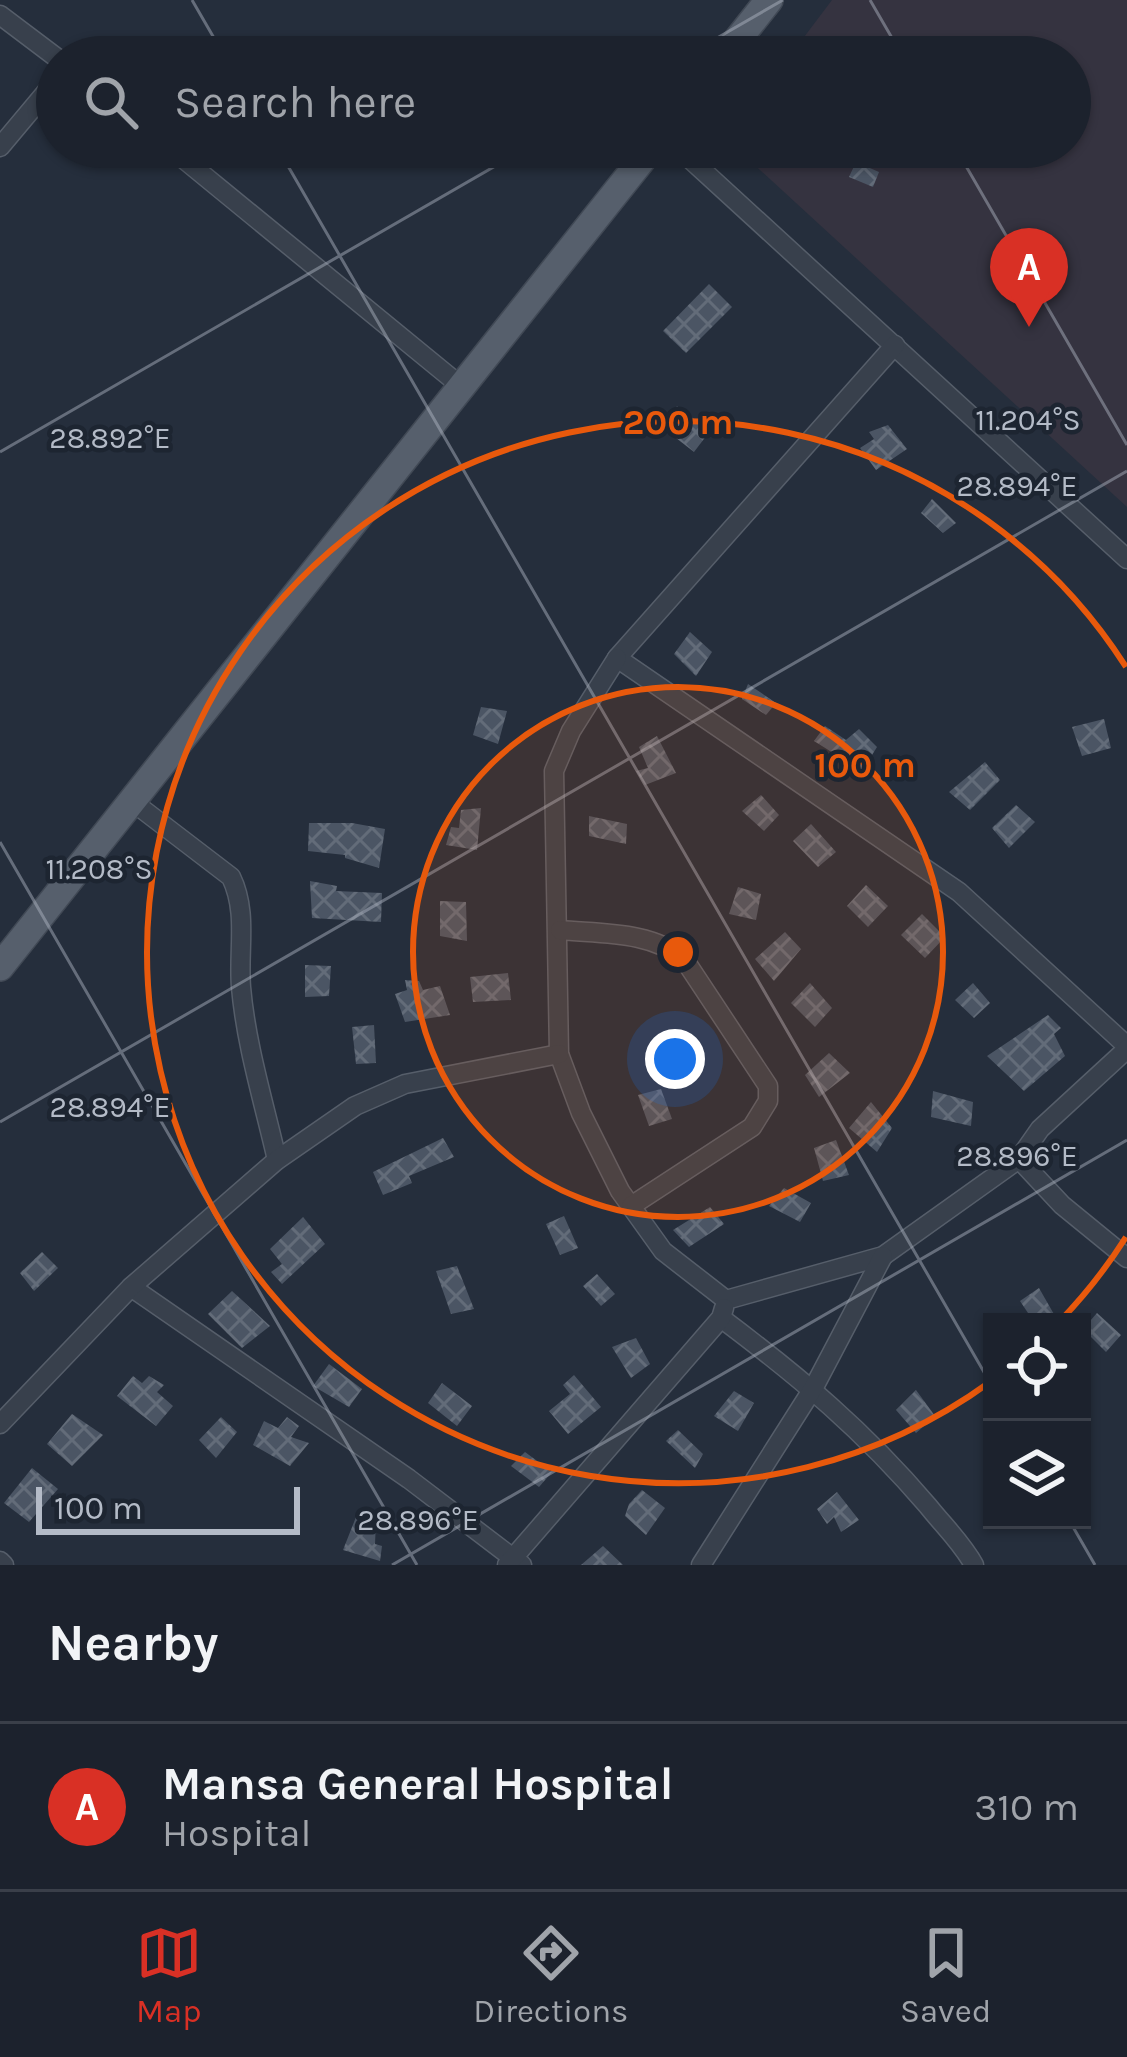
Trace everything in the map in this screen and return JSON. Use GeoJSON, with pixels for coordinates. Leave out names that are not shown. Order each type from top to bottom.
{"type":"FeatureCollection","features":[{"type":"Feature","properties":{"kind":"main road"},"geometry":{"type":"LineString","coordinates":[[741,36],[769,0]]}},
{"type":"Feature","properties":{"kind":"main road"},"geometry":{"type":"LineString","coordinates":[[0,967],[635,168]]}},
{"type":"Feature","properties":{"kind":"street"},"geometry":{"type":"LineString","coordinates":[[0,15],[36,42]]}},
{"type":"Feature","properties":{"kind":"street"},"geometry":{"type":"LineString","coordinates":[[0,147],[36,104]]}},
{"type":"Feature","properties":{"kind":"street"},"geometry":{"type":"LineString","coordinates":[[195,168],[461,387]]}},
{"type":"Feature","properties":{"kind":"street"},"geometry":{"type":"LineString","coordinates":[[700,168],[1127,559]]}},
{"type":"Feature","properties":{"kind":"street"},"geometry":{"type":"LineString","coordinates":[[895,345],[617,658],[571,731],[554,770],[559,1054],[581,1113],[631,1206],[663,1251],[892,1463],[974,1565]]}},
{"type":"Feature","properties":{"kind":"street"},"geometry":{"type":"LineString","coordinates":[[131,1287],[409,1479],[514,1563],[724,1309],[883,1256],[936,1222],[1019,1159],[1040,1129],[1127,1047],[958,892],[617,658]]}},
{"type":"Feature","properties":{"kind":"street"},"geometry":{"type":"LineString","coordinates":[[133,802],[231,877],[238,890],[248,1036],[277,1160]]}},
{"type":"Feature","properties":{"kind":"street"},"geometry":{"type":"LineString","coordinates":[[560,930],[653,940],[669,946],[684,959],[768,1086],[768,1101],[752,1127],[631,1206]]}},
{"type":"Feature","properties":{"kind":"street"},"geometry":{"type":"LineString","coordinates":[[0,1424],[131,1287],[277,1160],[356,1106],[406,1084],[559,1054]]}},
{"type":"Feature","properties":{"kind":"street"},"geometry":{"type":"LineString","coordinates":[[1019,1159],[1062,1204],[1127,1258]]}},
{"type":"Feature","properties":{"kind":"street"},"geometry":{"type":"LineString","coordinates":[[701,1565],[814,1387],[883,1256]]}},
{"type":"Feature","properties":{"kind":"shaded area"},"geometry":{"type":"Polygon","coordinates":[[[832,0],[1127,0],[1127,507],[758,168],[1091,168],[1091,36],[805,36],[832,0]]]}},
{"type":"Feature","properties":{"kind":"building"},"geometry":{"type":"Polygon","coordinates":[[[853,168],[879,172],[873,187],[849,177],[853,168]]]}},
{"type":"Feature","properties":{"kind":"building"},"geometry":{"type":"Polygon","coordinates":[[[709,284],[732,307],[686,353],[663,331],[709,284]]]}},
{"type":"Feature","properties":{"kind":"building"},"geometry":{"type":"Polygon","coordinates":[[[677,406],[710,431],[694,452],[662,427],[677,406]]]}},
{"type":"Feature","properties":{"kind":"building"},"geometry":{"type":"Polygon","coordinates":[[[888,425],[907,449],[876,470],[860,448],[874,439],[869,432],[888,425]]]}},
{"type":"Feature","properties":{"kind":"building"},"geometry":{"type":"Polygon","coordinates":[[[932,499],[956,523],[943,533],[921,513],[932,499]]]}},
{"type":"Feature","properties":{"kind":"building"},"geometry":{"type":"Polygon","coordinates":[[[690,632],[712,652],[696,676],[674,654],[690,632]]]}},
{"type":"Feature","properties":{"kind":"building"},"geometry":{"type":"Polygon","coordinates":[[[748,684],[776,703],[766,715],[742,699],[748,684]]]}},
{"type":"Feature","properties":{"kind":"building"},"geometry":{"type":"Polygon","coordinates":[[[481,707],[507,711],[498,744],[473,735],[481,707]]]}},
{"type":"Feature","properties":{"kind":"building"},"geometry":{"type":"Polygon","coordinates":[[[1104,719],[1111,748],[1082,756],[1072,727],[1104,719]]]}},
{"type":"Feature","properties":{"kind":"building"},"geometry":{"type":"Polygon","coordinates":[[[825,726],[846,740],[859,729],[877,747],[862,771],[814,741],[825,726]]]}},
{"type":"Feature","properties":{"kind":"building"},"geometry":{"type":"Polygon","coordinates":[[[657,736],[676,773],[645,785],[636,771],[648,768],[639,747],[657,736]]]}},
{"type":"Feature","properties":{"kind":"building"},"geometry":{"type":"Polygon","coordinates":[[[985,762],[1000,780],[970,810],[949,792],[985,762]]]}},
{"type":"Feature","properties":{"kind":"building"},"geometry":{"type":"Polygon","coordinates":[[[761,795],[779,815],[764,831],[742,811],[761,795]]]}},
{"type":"Feature","properties":{"kind":"building"},"geometry":{"type":"Polygon","coordinates":[[[1016,805],[1035,822],[1009,848],[992,828],[1016,805]]]}},
{"type":"Feature","properties":{"kind":"building"},"geometry":{"type":"Polygon","coordinates":[[[481,808],[477,850],[446,845],[451,827],[459,828],[461,810],[481,808]]]}},
{"type":"Feature","properties":{"kind":"building"},"geometry":{"type":"Polygon","coordinates":[[[589,816],[627,824],[626,844],[589,836],[589,816]]]}},
{"type":"Feature","properties":{"kind":"building"},"geometry":{"type":"Polygon","coordinates":[[[309,823],[385,829],[379,868],[345,855],[308,851],[309,823]]]}},
{"type":"Feature","properties":{"kind":"building"},"geometry":{"type":"Polygon","coordinates":[[[811,824],[836,852],[818,867],[793,841],[811,824]]]}},
{"type":"Feature","properties":{"kind":"building"},"geometry":{"type":"Polygon","coordinates":[[[310,881],[337,886],[336,891],[382,893],[381,922],[312,918],[310,881]]]}},
{"type":"Feature","properties":{"kind":"building"},"geometry":{"type":"Polygon","coordinates":[[[866,885],[888,906],[868,927],[847,906],[866,885]]]}},
{"type":"Feature","properties":{"kind":"building"},"geometry":{"type":"Polygon","coordinates":[[[738,887],[761,894],[756,920],[729,914],[738,887]]]}},
{"type":"Feature","properties":{"kind":"building"},"geometry":{"type":"Polygon","coordinates":[[[440,901],[466,902],[467,941],[440,936],[440,901]]]}},
{"type":"Feature","properties":{"kind":"building"},"geometry":{"type":"Polygon","coordinates":[[[922,914],[945,937],[925,958],[901,935],[922,914]]]}},
{"type":"Feature","properties":{"kind":"building"},"geometry":{"type":"Polygon","coordinates":[[[785,932],[801,949],[774,981],[755,959],[785,932]]]}},
{"type":"Feature","properties":{"kind":"building"},"geometry":{"type":"Polygon","coordinates":[[[305,965],[331,966],[329,996],[305,997],[305,965]]]}},
{"type":"Feature","properties":{"kind":"building"},"geometry":{"type":"Polygon","coordinates":[[[508,973],[511,1000],[473,1002],[470,977],[508,973]]]}},
{"type":"Feature","properties":{"kind":"building"},"geometry":{"type":"Polygon","coordinates":[[[405,980],[419,981],[423,990],[440,986],[450,1015],[405,1022],[395,994],[407,990],[405,980]]]}},
{"type":"Feature","properties":{"kind":"building"},"geometry":{"type":"Polygon","coordinates":[[[810,983],[832,1008],[815,1027],[791,1003],[810,983]]]}},
{"type":"Feature","properties":{"kind":"building"},"geometry":{"type":"Polygon","coordinates":[[[973,983],[990,1003],[974,1018],[955,1000],[973,983]]]}},
{"type":"Feature","properties":{"kind":"building"},"geometry":{"type":"Polygon","coordinates":[[[1048,1015],[1061,1028],[1054,1034],[1065,1056],[1024,1091],[987,1056],[1048,1015]]]}},
{"type":"Feature","properties":{"kind":"building"},"geometry":{"type":"Polygon","coordinates":[[[374,1025],[376,1063],[356,1064],[352,1027],[374,1025]]]}},
{"type":"Feature","properties":{"kind":"building"},"geometry":{"type":"Polygon","coordinates":[[[829,1053],[850,1073],[819,1097],[805,1075],[829,1053]]]}},
{"type":"Feature","properties":{"kind":"building"},"geometry":{"type":"Polygon","coordinates":[[[661,1089],[672,1119],[649,1126],[638,1095],[661,1089]]]}},
{"type":"Feature","properties":{"kind":"building"},"geometry":{"type":"Polygon","coordinates":[[[933,1091],[973,1102],[971,1126],[931,1117],[933,1091]]]}},
{"type":"Feature","properties":{"kind":"building"},"geometry":{"type":"Polygon","coordinates":[[[871,1102],[892,1128],[877,1152],[849,1128],[871,1102]]]}},
{"type":"Feature","properties":{"kind":"building"},"geometry":{"type":"Polygon","coordinates":[[[443,1138],[454,1157],[409,1176],[412,1183],[383,1195],[373,1172],[443,1138]]]}},
{"type":"Feature","properties":{"kind":"building"},"geometry":{"type":"Polygon","coordinates":[[[836,1140],[849,1175],[823,1181],[814,1148],[836,1140]]]}},
{"type":"Feature","properties":{"kind":"building"},"geometry":{"type":"Polygon","coordinates":[[[784,1188],[811,1203],[800,1222],[769,1206],[784,1188]]]}},
{"type":"Feature","properties":{"kind":"building"},"geometry":{"type":"Polygon","coordinates":[[[710,1207],[724,1224],[689,1247],[673,1230],[710,1207]]]}},
{"type":"Feature","properties":{"kind":"building"},"geometry":{"type":"Polygon","coordinates":[[[564,1216],[578,1248],[560,1255],[546,1224],[564,1216]]]}},
{"type":"Feature","properties":{"kind":"building"},"geometry":{"type":"Polygon","coordinates":[[[303,1217],[325,1244],[282,1284],[271,1272],[282,1264],[270,1249],[303,1217]]]}},
{"type":"Feature","properties":{"kind":"building"},"geometry":{"type":"Polygon","coordinates":[[[42,1252],[58,1268],[34,1291],[20,1273],[42,1252]]]}},
{"type":"Feature","properties":{"kind":"building"},"geometry":{"type":"Polygon","coordinates":[[[457,1266],[474,1309],[451,1314],[436,1271],[457,1266]]]}},
{"type":"Feature","properties":{"kind":"building"},"geometry":{"type":"Polygon","coordinates":[[[597,1274],[615,1294],[601,1306],[583,1286],[597,1274]]]}},
{"type":"Feature","properties":{"kind":"building"},"geometry":{"type":"Polygon","coordinates":[[[1039,1288],[1053,1313],[1028,1313],[1020,1301],[1039,1288]]]}},
{"type":"Feature","properties":{"kind":"building"},"geometry":{"type":"Polygon","coordinates":[[[232,1291],[270,1326],[242,1348],[208,1314],[232,1291]]]}},
{"type":"Feature","properties":{"kind":"building"},"geometry":{"type":"Polygon","coordinates":[[[1097,1313],[1121,1335],[1106,1352],[1091,1337],[1091,1320],[1097,1313]]]}},
{"type":"Feature","properties":{"kind":"building"},"geometry":{"type":"Polygon","coordinates":[[[636,1338],[650,1364],[631,1378],[612,1347],[636,1338]]]}},
{"type":"Feature","properties":{"kind":"building"},"geometry":{"type":"Polygon","coordinates":[[[329,1364],[362,1389],[349,1407],[313,1386],[329,1364]]]}},
{"type":"Feature","properties":{"kind":"building"},"geometry":{"type":"Polygon","coordinates":[[[574,1375],[601,1407],[568,1434],[549,1411],[570,1394],[563,1385],[574,1375]]]}},
{"type":"Feature","properties":{"kind":"building"},"geometry":{"type":"Polygon","coordinates":[[[133,1376],[142,1383],[149,1376],[164,1385],[157,1392],[173,1406],[156,1426],[117,1396],[133,1376]]]}},
{"type":"Feature","properties":{"kind":"building"},"geometry":{"type":"Polygon","coordinates":[[[442,1383],[472,1406],[457,1426],[428,1403],[442,1383]]]}},
{"type":"Feature","properties":{"kind":"building"},"geometry":{"type":"Polygon","coordinates":[[[916,1390],[935,1416],[916,1433],[896,1410],[916,1390]]]}},
{"type":"Feature","properties":{"kind":"building"},"geometry":{"type":"Polygon","coordinates":[[[734,1391],[754,1403],[738,1431],[714,1416],[734,1391]]]}},
{"type":"Feature","properties":{"kind":"building"},"geometry":{"type":"Polygon","coordinates":[[[72,1414],[103,1435],[72,1466],[47,1444],[72,1414]]]}},
{"type":"Feature","properties":{"kind":"building"},"geometry":{"type":"Polygon","coordinates":[[[221,1417],[237,1432],[216,1458],[199,1440],[221,1417]]]}},
{"type":"Feature","properties":{"kind":"building"},"geometry":{"type":"Polygon","coordinates":[[[287,1417],[299,1426],[291,1437],[309,1443],[290,1466],[253,1445],[264,1421],[278,1428],[287,1417]]]}},
{"type":"Feature","properties":{"kind":"building"},"geometry":{"type":"Polygon","coordinates":[[[678,1430],[703,1454],[695,1468],[666,1441],[678,1430]]]}},
{"type":"Feature","properties":{"kind":"building"},"geometry":{"type":"Polygon","coordinates":[[[525,1452],[552,1472],[539,1487],[511,1466],[525,1452]]]}},
{"type":"Feature","properties":{"kind":"building"},"geometry":{"type":"Polygon","coordinates":[[[32,1468],[58,1489],[29,1522],[4,1503],[32,1468]]]}},
{"type":"Feature","properties":{"kind":"building"},"geometry":{"type":"Polygon","coordinates":[[[642,1490],[665,1508],[646,1535],[625,1516],[642,1490]]]}},
{"type":"Feature","properties":{"kind":"building"},"geometry":{"type":"Polygon","coordinates":[[[837,1492],[859,1520],[841,1532],[834,1517],[827,1524],[817,1509],[837,1492]]]}},
{"type":"Feature","properties":{"kind":"building"},"geometry":{"type":"Polygon","coordinates":[[[356,1517],[376,1521],[380,1561],[343,1550],[356,1517]]]}},
{"type":"Feature","properties":{"kind":"building"},"geometry":{"type":"Polygon","coordinates":[[[603,1546],[623,1565],[581,1565],[603,1546]]]}},
{"type":"Feature","properties":{"kind":"place","name":"Mansa General Hospital"},"geometry":{"type":"Point","coordinates":[1029,327]}}]}
